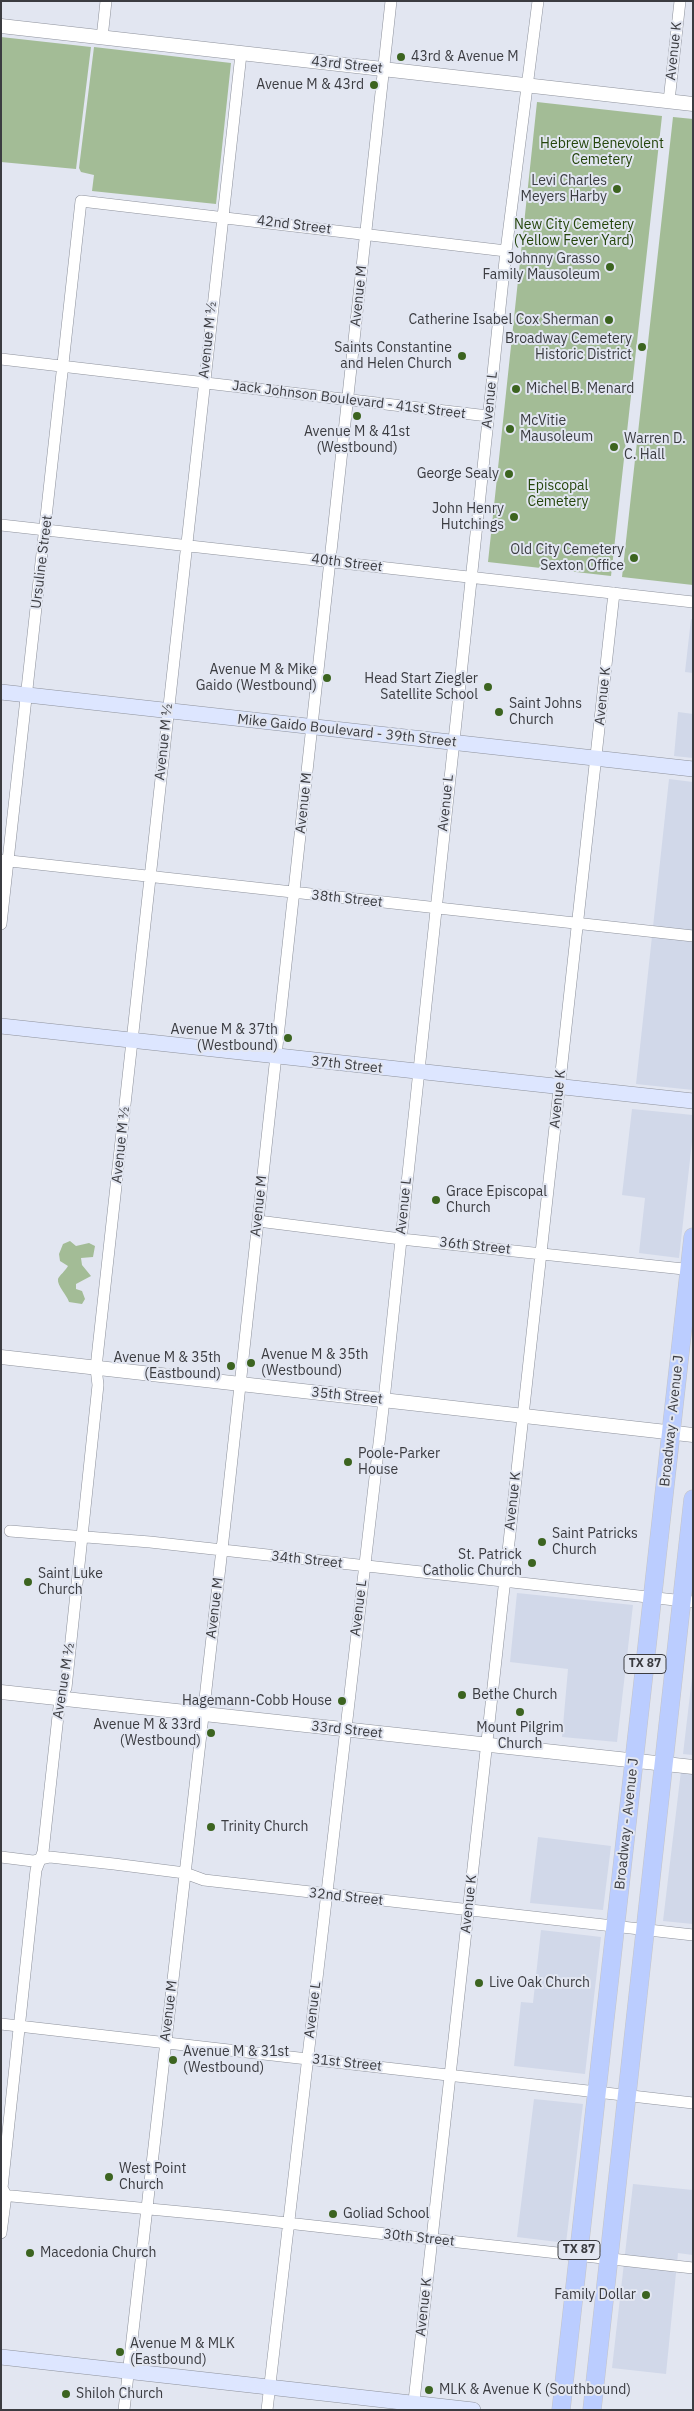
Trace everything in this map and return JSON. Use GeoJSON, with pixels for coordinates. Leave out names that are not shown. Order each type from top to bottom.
{"type":"FeatureCollection","features":[{"type":"Feature","properties":{"kind":"main road","name":"Mike Gaido Boulevard - 39th Street"},"geometry":{"type":"LineString","coordinates":[[1,692],[693,769]]}},
{"type":"Feature","properties":{"kind":"main road","name":"37th Street"},"geometry":{"type":"LineString","coordinates":[[1,1026],[418,1073],[693,1101]]}},
{"type":"Feature","properties":{"kind":"main road","name":"Broadway - Avenue J"},"geometry":{"type":"LineString","coordinates":[[561,2410],[652,1598],[691,1270],[693,1237]]}},
{"type":"Feature","properties":{"kind":"main road","name":"Broadway - Avenue J"},"geometry":{"type":"LineString","coordinates":[[592,2410],[663,1764],[687,1602],[693,1499]]}},
{"type":"Feature","properties":{"kind":"main road"},"geometry":{"type":"LineString","coordinates":[[1,2358],[270,2387],[413,2407],[472,2410]]}},
{"type":"Feature","properties":{"kind":"street"},"geometry":{"type":"LineString","coordinates":[[102,38],[106,1]]}},
{"type":"Feature","properties":{"kind":"street","name":"Avenue M"},"geometry":{"type":"LineString","coordinates":[[124,2410],[222,1550],[391,1]]}},
{"type":"Feature","properties":{"kind":"street","name":"Avenue L"},"geometry":{"type":"LineString","coordinates":[[267,2410],[384,1400],[506,251],[538,1]]}},
{"type":"Feature","properties":{"kind":"street","name":"Avenue K"},"geometry":{"type":"LineString","coordinates":[[669,101],[680,1]]}},
{"type":"Feature","properties":{"kind":"street","name":"43rd Street"},"geometry":{"type":"LineString","coordinates":[[1,26],[693,104]]}},
{"type":"Feature","properties":{"kind":"street","name":"Avenue M ½"},"geometry":{"type":"LineString","coordinates":[[1,2233],[2,2188],[36,1870],[43,1852],[60,1698],[66,1688],[99,1380],[96,1368],[241,54]]}},
{"type":"Feature","properties":{"kind":"street","name":"42nd Street"},"geometry":{"type":"LineString","coordinates":[[82,201],[506,251]]}},
{"type":"Feature","properties":{"kind":"street","name":"Ursuline Street"},"geometry":{"type":"LineString","coordinates":[[1,924],[5,861],[27,695],[82,201]]}},
{"type":"Feature","properties":{"kind":"street","name":"Jack Johnson Boulevard - 41st Street"},"geometry":{"type":"LineString","coordinates":[[1,359],[488,416]]}},
{"type":"Feature","properties":{"kind":"street","name":"40th Street"},"geometry":{"type":"LineString","coordinates":[[1,525],[186,544],[693,602]]}},
{"type":"Feature","properties":{"kind":"street","name":"Avenue K"},"geometry":{"type":"LineString","coordinates":[[413,2407],[614,593]]}},
{"type":"Feature","properties":{"kind":"street","name":"38th Street"},"geometry":{"type":"LineString","coordinates":[[5,861],[693,936]]}},
{"type":"Feature","properties":{"kind":"street","name":"36th Street"},"geometry":{"type":"LineString","coordinates":[[258,1221],[401,1239],[691,1270]]}},
{"type":"Feature","properties":{"kind":"street","name":"35th Street"},"geometry":{"type":"LineString","coordinates":[[1,1357],[693,1435]]}},
{"type":"Feature","properties":{"kind":"street","name":"34th Street"},"geometry":{"type":"LineString","coordinates":[[10,1531],[78,1537],[82,1535],[687,1602]]}},
{"type":"Feature","properties":{"kind":"street","name":"33rd Street"},"geometry":{"type":"LineString","coordinates":[[1,1692],[693,1767]]}},
{"type":"Feature","properties":{"kind":"street","name":"32nd Street"},"geometry":{"type":"LineString","coordinates":[[1,1857],[40,1860],[50,1857],[185,1872],[204,1880],[693,1935]]}},
{"type":"Feature","properties":{"kind":"street","name":"31st Street"},"geometry":{"type":"LineString","coordinates":[[1,2024],[597,2090],[693,2103]]}},
{"type":"Feature","properties":{"kind":"street","name":"30th Street"},"geometry":{"type":"LineString","coordinates":[[3,2195],[693,2268]]}},
{"type":"Feature","properties":{"kind":"shaded area"},"geometry":{"type":"Polygon","coordinates":[[[691,619],[693,620],[693,673],[685,672],[691,619]]]}},
{"type":"Feature","properties":{"kind":"shaded area"},"geometry":{"type":"Polygon","coordinates":[[[678,712],[693,714],[693,758],[674,756],[678,712]]]}},
{"type":"Feature","properties":{"kind":"shaded area"},"geometry":{"type":"Polygon","coordinates":[[[669,779],[693,782],[693,1090],[636,1084],[669,779]]]}},
{"type":"Feature","properties":{"kind":"shaded area"},"geometry":{"type":"Polygon","coordinates":[[[632,1109],[693,1115],[693,1133],[679,1258],[639,1253],[645,1198],[622,1195],[632,1109]]]}},
{"type":"Feature","properties":{"kind":"shaded area"},"geometry":{"type":"Polygon","coordinates":[[[517,1593],[633,1605],[617,1742],[562,1737],[568,1669],[510,1662],[517,1593]]]}},
{"type":"Feature","properties":{"kind":"shaded area"},"geometry":{"type":"Polygon","coordinates":[[[693,1669],[693,1755],[683,1754],[693,1669]]]}},
{"type":"Feature","properties":{"kind":"shaded area"},"geometry":{"type":"Polygon","coordinates":[[[681,1771],[693,1772],[693,1924],[663,1921],[681,1771]]]}},
{"type":"Feature","properties":{"kind":"shaded area"},"geometry":{"type":"Polygon","coordinates":[[[538,1837],[611,1846],[603,1910],[530,1903],[538,1837]]]}},
{"type":"Feature","properties":{"kind":"shaded area"},"geometry":{"type":"Polygon","coordinates":[[[541,1930],[601,1937],[585,2074],[514,2066],[521,2002],[533,2003],[541,1930]]]}},
{"type":"Feature","properties":{"kind":"shaded area"},"geometry":{"type":"Polygon","coordinates":[[[534,2099],[583,2104],[566,2243],[517,2237],[534,2099]]]}},
{"type":"Feature","properties":{"kind":"shaded area"},"geometry":{"type":"Polygon","coordinates":[[[633,2184],[693,2190],[693,2255],[678,2253],[666,2374],[612,2368],[633,2184]]]}},
{"type":"Feature","properties":{"kind":"green space"},"geometry":{"type":"Polygon","coordinates":[[[1,37],[91,47],[76,169],[1,162],[1,37]]]}},
{"type":"Feature","properties":{"kind":"green space"},"geometry":{"type":"Polygon","coordinates":[[[94,47],[231,63],[216,204],[92,191],[94,175],[81,172],[79,168],[94,47]]]}},
{"type":"Feature","properties":{"kind":"green space"},"geometry":{"type":"Polygon","coordinates":[[[537,102],[662,116],[611,576],[488,562],[537,102]]]}},
{"type":"Feature","properties":{"kind":"green space"},"geometry":{"type":"Polygon","coordinates":[[[673,117],[693,119],[693,585],[622,577],[673,117]]]}},
{"type":"Feature","properties":{"kind":"green space"},"geometry":{"type":"Polygon","coordinates":[[[70,1241],[76,1246],[89,1243],[95,1246],[93,1257],[81,1258],[82,1265],[91,1276],[76,1284],[76,1289],[82,1291],[85,1299],[82,1304],[69,1302],[58,1282],[58,1279],[68,1266],[60,1261],[59,1254],[63,1244],[70,1241]]]}},
{"type":"Feature","properties":{"kind":"place","name":"43rd & Avenue M"},"geometry":{"type":"Point","coordinates":[401,57]}},
{"type":"Feature","properties":{"kind":"place","name":"Avenue M & 43rd"},"geometry":{"type":"Point","coordinates":[374,85]}},
{"type":"Feature","properties":{"kind":"place","name":"Levi Charles Meyers Harby"},"geometry":{"type":"Point","coordinates":[617,189]}},
{"type":"Feature","properties":{"kind":"place","name":"Johnny Grasso Family Mausoleum"},"geometry":{"type":"Point","coordinates":[610,267]}},
{"type":"Feature","properties":{"kind":"place","name":"Catherine Isabel Cox Sherman"},"geometry":{"type":"Point","coordinates":[609,320]}},
{"type":"Feature","properties":{"kind":"place","name":"Broadway Cemetery Historic District"},"geometry":{"type":"Point","coordinates":[642,347]}},
{"type":"Feature","properties":{"kind":"place","name":"Saints Constantine and Helen Church"},"geometry":{"type":"Point","coordinates":[462,356]}},
{"type":"Feature","properties":{"kind":"place","name":"Michel B. Menard"},"geometry":{"type":"Point","coordinates":[516,389]}},
{"type":"Feature","properties":{"kind":"place","name":"Avenue M & 41st (Westbound)"},"geometry":{"type":"Point","coordinates":[357,416]}},
{"type":"Feature","properties":{"kind":"place","name":"McVitie Mausoleum"},"geometry":{"type":"Point","coordinates":[510,429]}},
{"type":"Feature","properties":{"kind":"place","name":"Warren D. C. Hall"},"geometry":{"type":"Point","coordinates":[614,447]}},
{"type":"Feature","properties":{"kind":"place","name":"George Sealy"},"geometry":{"type":"Point","coordinates":[509,474]}},
{"type":"Feature","properties":{"kind":"place","name":"John Henry Hutchings"},"geometry":{"type":"Point","coordinates":[514,517]}},
{"type":"Feature","properties":{"kind":"place","name":"Old City Cemetery Sexton Office"},"geometry":{"type":"Point","coordinates":[634,558]}},
{"type":"Feature","properties":{"kind":"place","name":"Avenue M & Mike Gaido (Westbound)"},"geometry":{"type":"Point","coordinates":[327,678]}},
{"type":"Feature","properties":{"kind":"place","name":"Head Start Ziegler Satellite School"},"geometry":{"type":"Point","coordinates":[488,687]}},
{"type":"Feature","properties":{"kind":"place","name":"Saint Johns Church"},"geometry":{"type":"Point","coordinates":[499,712]}},
{"type":"Feature","properties":{"kind":"place","name":"Avenue M & 37th (Westbound)"},"geometry":{"type":"Point","coordinates":[288,1038]}},
{"type":"Feature","properties":{"kind":"place","name":"Grace Episcopal Church"},"geometry":{"type":"Point","coordinates":[436,1200]}},
{"type":"Feature","properties":{"kind":"place","name":"Avenue M & 35th (Westbound)"},"geometry":{"type":"Point","coordinates":[251,1363]}},
{"type":"Feature","properties":{"kind":"place","name":"Avenue M & 35th (Eastbound)"},"geometry":{"type":"Point","coordinates":[231,1366]}},
{"type":"Feature","properties":{"kind":"place","name":"Poole-Parker House"},"geometry":{"type":"Point","coordinates":[348,1462]}},
{"type":"Feature","properties":{"kind":"place","name":"Saint Patricks Church"},"geometry":{"type":"Point","coordinates":[542,1542]}},
{"type":"Feature","properties":{"kind":"place","name":"St. Patrick Catholic Church"},"geometry":{"type":"Point","coordinates":[532,1563]}},
{"type":"Feature","properties":{"kind":"place","name":"Saint Luke Church"},"geometry":{"type":"Point","coordinates":[28,1582]}},
{"type":"Feature","properties":{"kind":"place","name":"Bethe Church"},"geometry":{"type":"Point","coordinates":[462,1695]}},
{"type":"Feature","properties":{"kind":"place","name":"Hagemann-Cobb House"},"geometry":{"type":"Point","coordinates":[342,1701]}},
{"type":"Feature","properties":{"kind":"place","name":"Mount Pilgrim Church"},"geometry":{"type":"Point","coordinates":[520,1712]}},
{"type":"Feature","properties":{"kind":"place","name":"Avenue M & 33rd (Westbound)"},"geometry":{"type":"Point","coordinates":[211,1733]}},
{"type":"Feature","properties":{"kind":"place","name":"Trinity Church"},"geometry":{"type":"Point","coordinates":[211,1827]}},
{"type":"Feature","properties":{"kind":"place","name":"Live Oak Church"},"geometry":{"type":"Point","coordinates":[479,1983]}},
{"type":"Feature","properties":{"kind":"place","name":"Avenue M & 31st (Westbound)"},"geometry":{"type":"Point","coordinates":[173,2060]}},
{"type":"Feature","properties":{"kind":"place","name":"West Point Church"},"geometry":{"type":"Point","coordinates":[109,2177]}},
{"type":"Feature","properties":{"kind":"place","name":"Goliad School"},"geometry":{"type":"Point","coordinates":[333,2214]}},
{"type":"Feature","properties":{"kind":"place","name":"Macedonia Church"},"geometry":{"type":"Point","coordinates":[30,2253]}},
{"type":"Feature","properties":{"kind":"place","name":"Family Dollar"},"geometry":{"type":"Point","coordinates":[646,2295]}},
{"type":"Feature","properties":{"kind":"place","name":"Avenue M & MLK (Eastbound)"},"geometry":{"type":"Point","coordinates":[120,2352]}},
{"type":"Feature","properties":{"kind":"place","name":"MLK & Avenue K (Southbound)"},"geometry":{"type":"Point","coordinates":[429,2390]}},
{"type":"Feature","properties":{"kind":"place","name":"Shiloh Church"},"geometry":{"type":"Point","coordinates":[66,2394]}},
{"type":"Feature","properties":{"kind":"park label","name":"Hebrew Benevolent Cemetery"},"geometry":{"type":"Point","coordinates":[602,152]}},
{"type":"Feature","properties":{"kind":"park label","name":"New City Cemetery (Yellow Fever Yard)"},"geometry":{"type":"Point","coordinates":[574,234]}},
{"type":"Feature","properties":{"kind":"park label","name":"Episcopal Cemetery"},"geometry":{"type":"Point","coordinates":[558,494]}}]}
